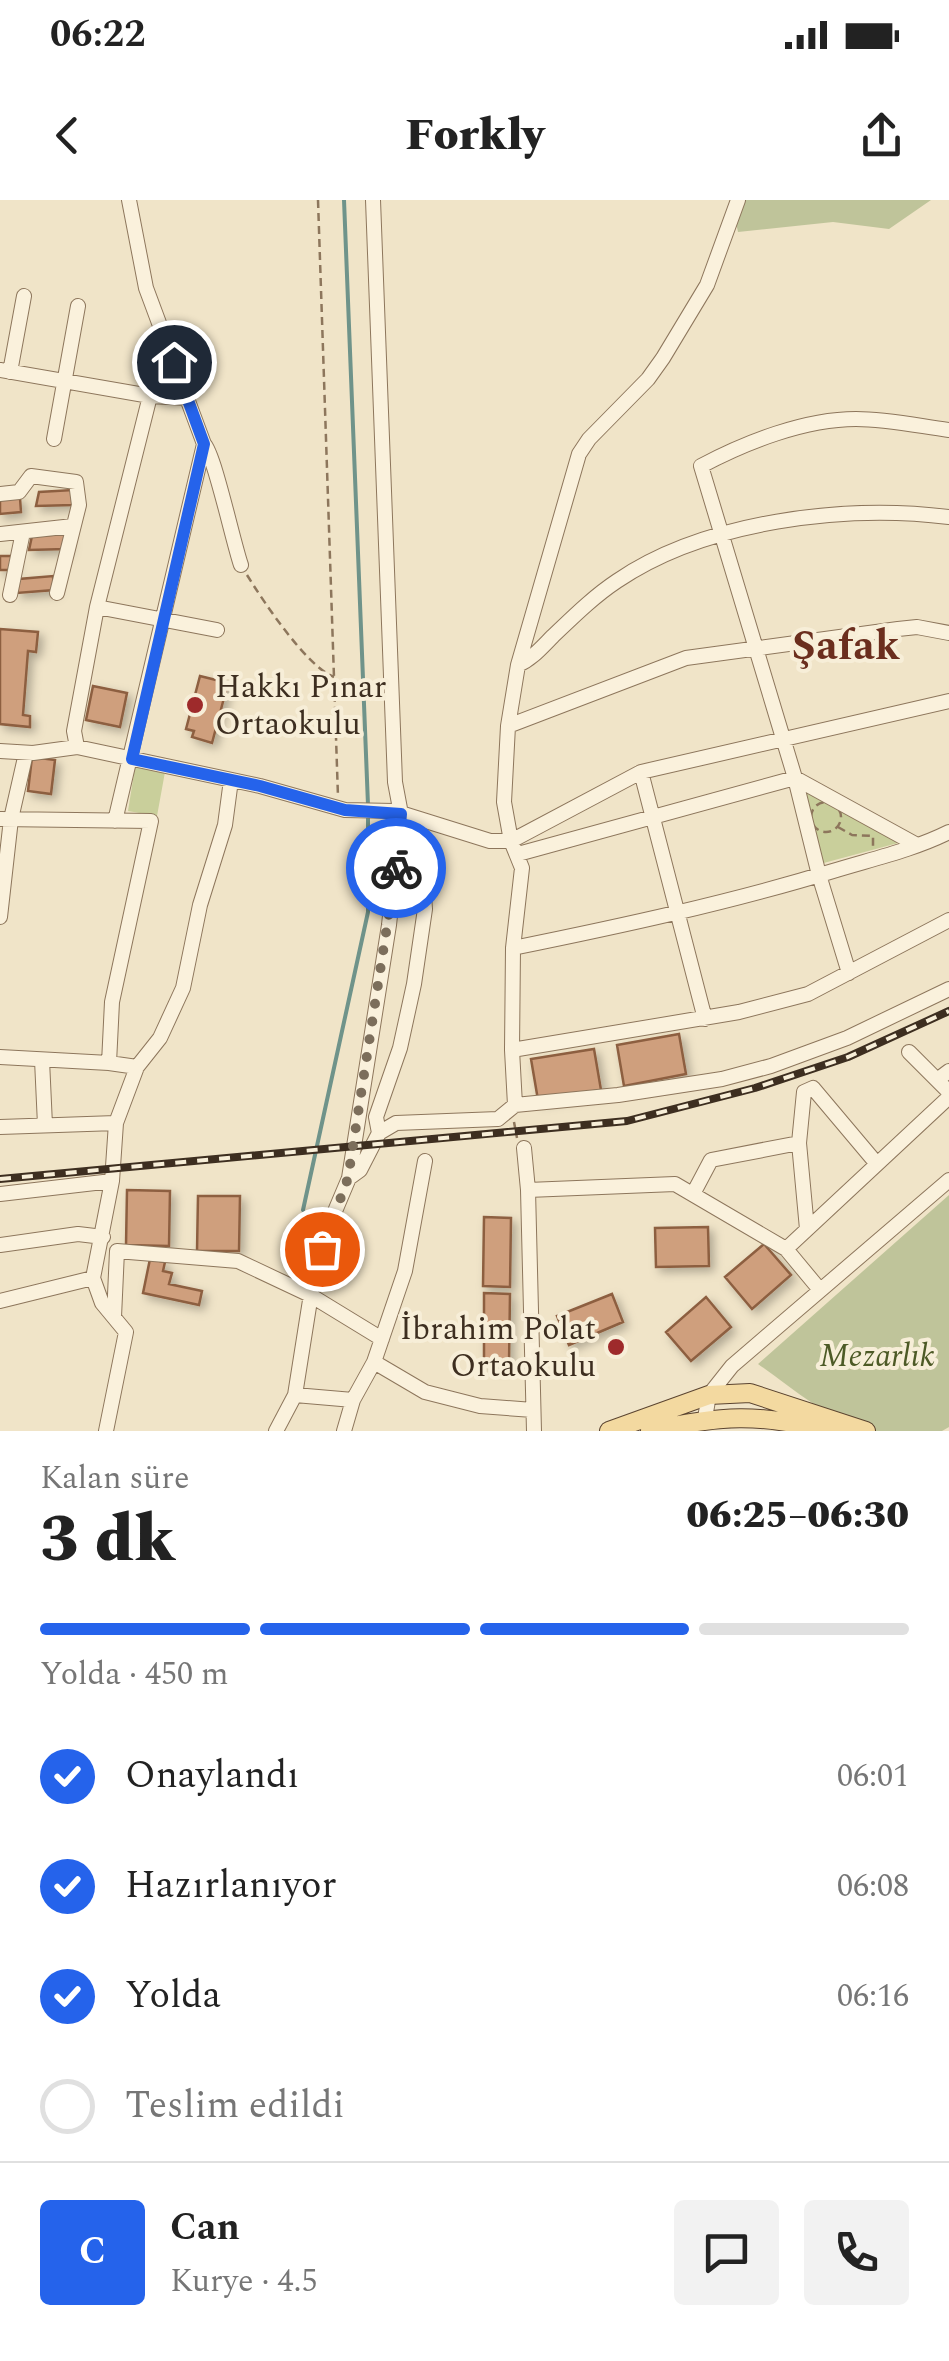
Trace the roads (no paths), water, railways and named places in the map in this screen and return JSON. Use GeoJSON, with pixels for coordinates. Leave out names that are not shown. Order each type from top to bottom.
{"type":"FeatureCollection","features":[{"type":"Feature","properties":{"kind":"main road"},"geometry":{"type":"LineString","coordinates":[[608,1431],[708,1396],[750,1393],[866,1431]]}},
{"type":"Feature","properties":{"kind":"main road"},"geometry":{"type":"LineString","coordinates":[[650,1431],[705,1418],[742,1416],[785,1420],[830,1431]]}},
{"type":"Feature","properties":{"kind":"street"},"geometry":{"type":"LineString","coordinates":[[129,200],[146,288],[204,444],[212,453],[224,513],[242,565]]}},
{"type":"Feature","properties":{"kind":"street"},"geometry":{"type":"LineString","coordinates":[[276,1431],[295,1394],[310,1296],[330,1223],[348,1178],[389,925],[397,812],[374,200]]}},
{"type":"Feature","properties":{"kind":"street"},"geometry":{"type":"LineString","coordinates":[[515,1105],[513,948],[522,881],[504,802],[508,726],[518,665],[580,454],[588,439],[648,379],[663,358],[707,285],[736,203]]}},
{"type":"Feature","properties":{"kind":"street"},"geometry":{"type":"LineString","coordinates":[[24,296],[5,371],[150,396],[188,398]]}},
{"type":"Feature","properties":{"kind":"street"},"geometry":{"type":"LineString","coordinates":[[54,439],[78,306]]}},
{"type":"Feature","properties":{"kind":"street"},"geometry":{"type":"LineString","coordinates":[[78,748],[74,730],[97,608],[150,396]]}},
{"type":"Feature","properties":{"kind":"street"},"geometry":{"type":"LineString","coordinates":[[849,973],[701,466],[746,446],[830,421],[870,419],[949,430]]}},
{"type":"Feature","properties":{"kind":"street"},"geometry":{"type":"LineString","coordinates":[[115,821],[204,444]]}},
{"type":"Feature","properties":{"kind":"street"},"geometry":{"type":"LineString","coordinates":[[0,494],[19,492],[31,476],[76,482],[79,505],[57,593]]}},
{"type":"Feature","properties":{"kind":"street"},"geometry":{"type":"LineString","coordinates":[[518,665],[532,657],[593,599],[662,556],[780,522],[844,514],[949,517]]}},
{"type":"Feature","properties":{"kind":"street"},"geometry":{"type":"LineString","coordinates":[[0,534],[73,526]]}},
{"type":"Feature","properties":{"kind":"street"},"geometry":{"type":"LineString","coordinates":[[10,594],[23,532]]}},
{"type":"Feature","properties":{"kind":"street"},"geometry":{"type":"LineString","coordinates":[[97,608],[217,630]]}},
{"type":"Feature","properties":{"kind":"street"},"geometry":{"type":"LineString","coordinates":[[508,726],[686,658],[898,628],[949,633]]}},
{"type":"Feature","properties":{"kind":"street"},"geometry":{"type":"LineString","coordinates":[[515,848],[641,772],[949,701]]}},
{"type":"Feature","properties":{"kind":"street"},"geometry":{"type":"LineString","coordinates":[[0,751],[78,748],[231,780],[342,809],[397,812],[515,848],[653,818],[795,778],[917,845]]}},
{"type":"Feature","properties":{"kind":"street"},"geometry":{"type":"LineString","coordinates":[[0,917],[5,819],[26,753]]}},
{"type":"Feature","properties":{"kind":"street"},"geometry":{"type":"LineString","coordinates":[[641,772],[705,1019]]}},
{"type":"Feature","properties":{"kind":"street"},"geometry":{"type":"LineString","coordinates":[[106,1431],[126,1332],[102,1303],[93,1278],[112,1181],[116,1123],[136,1067],[160,1038],[182,988],[200,905],[225,825],[231,780]]}},
{"type":"Feature","properties":{"kind":"street"},"geometry":{"type":"LineString","coordinates":[[379,1133],[376,1117],[400,1048],[424,923],[422,868],[397,812]]}},
{"type":"Feature","properties":{"kind":"street"},"geometry":{"type":"LineString","coordinates":[[5,819],[150,821],[112,1002],[109,1063]]}},
{"type":"Feature","properties":{"kind":"street"},"geometry":{"type":"LineString","coordinates":[[513,948],[675,914],[818,875],[949,832]]}},
{"type":"Feature","properties":{"kind":"street"},"geometry":{"type":"LineString","coordinates":[[512,1050],[705,1019],[808,994],[949,920]]}},
{"type":"Feature","properties":{"kind":"street"},"geometry":{"type":"LineString","coordinates":[[348,1178],[360,1170],[379,1133],[389,1125],[403,1121],[498,1119],[515,1105],[658,1090],[746,1073],[874,1026],[949,990]]}},
{"type":"Feature","properties":{"kind":"street"},"geometry":{"type":"LineString","coordinates":[[786,1249],[949,1094],[943,1075],[908,1052]]}},
{"type":"Feature","properties":{"kind":"street"},"geometry":{"type":"LineString","coordinates":[[0,1058],[136,1067]]}},
{"type":"Feature","properties":{"kind":"street"},"geometry":{"type":"LineString","coordinates":[[42,1060],[44,1124]]}},
{"type":"Feature","properties":{"kind":"street"},"geometry":{"type":"LineString","coordinates":[[807,1229],[799,1143],[804,1092],[813,1088],[876,1164]]}},
{"type":"Feature","properties":{"kind":"street"},"geometry":{"type":"LineString","coordinates":[[0,1127],[116,1123]]}},
{"type":"Feature","properties":{"kind":"street"},"geometry":{"type":"LineString","coordinates":[[692,1194],[711,1160],[799,1143]]}},
{"type":"Feature","properties":{"kind":"street"},"geometry":{"type":"LineString","coordinates":[[524,1148],[534,1431]]}},
{"type":"Feature","properties":{"kind":"street"},"geometry":{"type":"LineString","coordinates":[[344,1431],[353,1400],[374,1362],[405,1271],[426,1161]]}},
{"type":"Feature","properties":{"kind":"street"},"geometry":{"type":"LineString","coordinates":[[705,1418],[708,1396],[732,1366],[949,1180]]}},
{"type":"Feature","properties":{"kind":"street"},"geometry":{"type":"LineString","coordinates":[[0,1194],[112,1181]]}},
{"type":"Feature","properties":{"kind":"street"},"geometry":{"type":"LineString","coordinates":[[528,1190],[675,1184],[786,1249],[820,1290]]}},
{"type":"Feature","properties":{"kind":"street"},"geometry":{"type":"LineString","coordinates":[[0,1245],[78,1234],[102,1237]]}},
{"type":"Feature","properties":{"kind":"street"},"geometry":{"type":"LineString","coordinates":[[114,1317],[117,1252],[238,1261],[310,1296],[382,1340]]}},
{"type":"Feature","properties":{"kind":"street"},"geometry":{"type":"LineString","coordinates":[[0,1301],[93,1278]]}},
{"type":"Feature","properties":{"kind":"street"},"geometry":{"type":"LineString","coordinates":[[374,1362],[426,1392],[480,1406],[533,1410]]}},
{"type":"Feature","properties":{"kind":"street"},"geometry":{"type":"LineString","coordinates":[[295,1394],[353,1400]]}},
{"type":"Feature","properties":{"kind":"waterway"},"geometry":{"type":"LineString","coordinates":[[344,200],[368,805]]}},
{"type":"Feature","properties":{"kind":"waterway"},"geometry":{"type":"LineString","coordinates":[[303,1210],[368,912],[368,814]]}},
{"type":"Feature","properties":{"kind":"railway"},"geometry":{"type":"LineString","coordinates":[[0,1179],[627,1121],[755,1088],[848,1057],[949,1011]]}},
{"type":"Feature","properties":{"kind":"place","name":"Hakkı Pınar Ortaokulu"},"geometry":{"type":"Point","coordinates":[195,705]}},
{"type":"Feature","properties":{"kind":"place","name":"İbrahim Polat Ortaokulu"},"geometry":{"type":"Point","coordinates":[616,1347]}},
{"type":"Feature","properties":{"kind":"district","name":"Şafak"},"geometry":{"type":"Point","coordinates":[846,646]}},
{"type":"Feature","properties":{"kind":"park label","name":"Mezarlık"},"geometry":{"type":"Point","coordinates":[877,1356]}}]}
